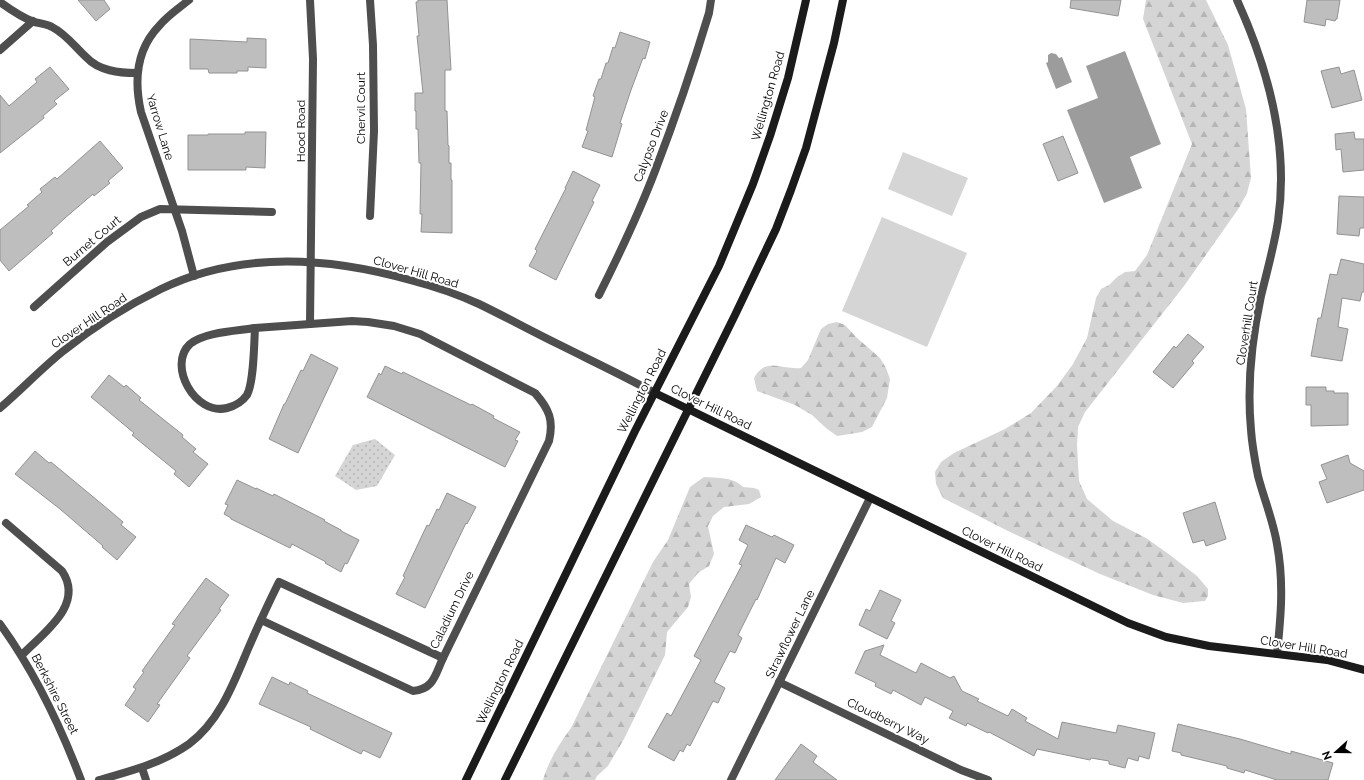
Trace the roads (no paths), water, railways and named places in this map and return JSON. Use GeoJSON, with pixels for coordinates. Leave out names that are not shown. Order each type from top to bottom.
{"type":"FeatureCollection","features":[{"type":"Feature","properties":{"kind":"main road","name":"Wellington Road"},"geometry":{"type":"LineString","coordinates":[[466,780],[655,393],[719,266],[753,184],[770,136],[788,78],[806,0]]}},
{"type":"Feature","properties":{"kind":"main road"},"geometry":{"type":"LineString","coordinates":[[505,780],[766,250],[792,190],[806,148],[832,51],[843,0]]}},
{"type":"Feature","properties":{"kind":"main road","name":"Clover Hill Road"},"geometry":{"type":"LineString","coordinates":[[655,393],[1128,623],[1166,637],[1209,646],[1327,660],[1364,670]]}},
{"type":"Feature","properties":{"kind":"street","name":"Yarrow Lane"},"geometry":{"type":"LineString","coordinates":[[189,0],[159,25],[147,40],[140,57],[137,73],[137,96],[141,112],[182,231],[194,276]]}},
{"type":"Feature","properties":{"kind":"street","name":"Hood Road"},"geometry":{"type":"LineString","coordinates":[[310,0],[313,59],[312,262]]}},
{"type":"Feature","properties":{"kind":"street","name":"Chervil Court"},"geometry":{"type":"LineString","coordinates":[[370,0],[373,45],[374,130],[370,216]]}},
{"type":"Feature","properties":{"kind":"street","name":"Calypso Drive"},"geometry":{"type":"LineString","coordinates":[[598,295],[621,250],[655,172],[684,93],[709,13],[711,0]]}},
{"type":"Feature","properties":{"kind":"street","name":"Cloverhill Court"},"geometry":{"type":"LineString","coordinates":[[1237,0],[1247,21],[1265,72],[1274,109],[1279,148],[1280,188],[1278,220],[1254,337],[1250,384],[1251,430],[1258,475],[1271,516],[1282,580],[1282,608],[1276,654]]}},
{"type":"Feature","properties":{"kind":"street"},"geometry":{"type":"LineString","coordinates":[[0,2],[14,13],[33,21],[52,26],[66,36],[87,59],[103,68],[120,73],[137,73]]}},
{"type":"Feature","properties":{"kind":"street"},"geometry":{"type":"LineString","coordinates":[[0,50],[33,21]]}},
{"type":"Feature","properties":{"kind":"street","name":"Burnet Court"},"geometry":{"type":"LineString","coordinates":[[34,307],[107,242],[141,217],[160,209],[272,212]]}},
{"type":"Feature","properties":{"kind":"street","name":"Clover Hill Road"},"geometry":{"type":"LineString","coordinates":[[0,408],[62,352],[111,317],[161,290],[194,276],[235,266],[264,262],[312,262],[336,265],[384,273],[432,286],[478,303],[655,393]]}},
{"type":"Feature","properties":{"kind":"street"},"geometry":{"type":"LineString","coordinates":[[310,324],[312,262]]}},
{"type":"Feature","properties":{"kind":"street","name":"Caladium Drive"},"geometry":{"type":"LineString","coordinates":[[99,780],[142,768],[169,756],[190,743],[205,729],[216,715],[230,690],[279,582],[443,658],[549,441],[551,430],[550,416],[544,404],[535,393],[420,334],[394,326],[368,322],[255,328]]}},
{"type":"Feature","properties":{"kind":"street"},"geometry":{"type":"LineString","coordinates":[[255,328],[251,384],[246,395],[233,407],[222,410],[210,408],[200,403],[195,398],[183,376],[182,362],[184,353],[189,345],[199,338],[210,335],[255,328]]}},
{"type":"Feature","properties":{"kind":"street","name":"Strawflower Lane"},"geometry":{"type":"LineString","coordinates":[[731,780],[870,498]]}},
{"type":"Feature","properties":{"kind":"street"},"geometry":{"type":"LineString","coordinates":[[6,523],[62,571],[67,578],[69,587],[69,599],[64,610],[54,623],[22,655]]}},
{"type":"Feature","properties":{"kind":"street"},"geometry":{"type":"LineString","coordinates":[[261,620],[413,691],[421,690],[428,687],[432,683],[443,658]]}},
{"type":"Feature","properties":{"kind":"street","name":"Berkshire Street"},"geometry":{"type":"LineString","coordinates":[[0,624],[22,655],[47,701],[68,746],[81,780]]}},
{"type":"Feature","properties":{"kind":"street","name":"Cloudberry Way"},"geometry":{"type":"LineString","coordinates":[[779,682],[962,770],[988,780]]}},
{"type":"Feature","properties":{"kind":"street"},"geometry":{"type":"LineString","coordinates":[[142,768],[146,780]]}}]}
